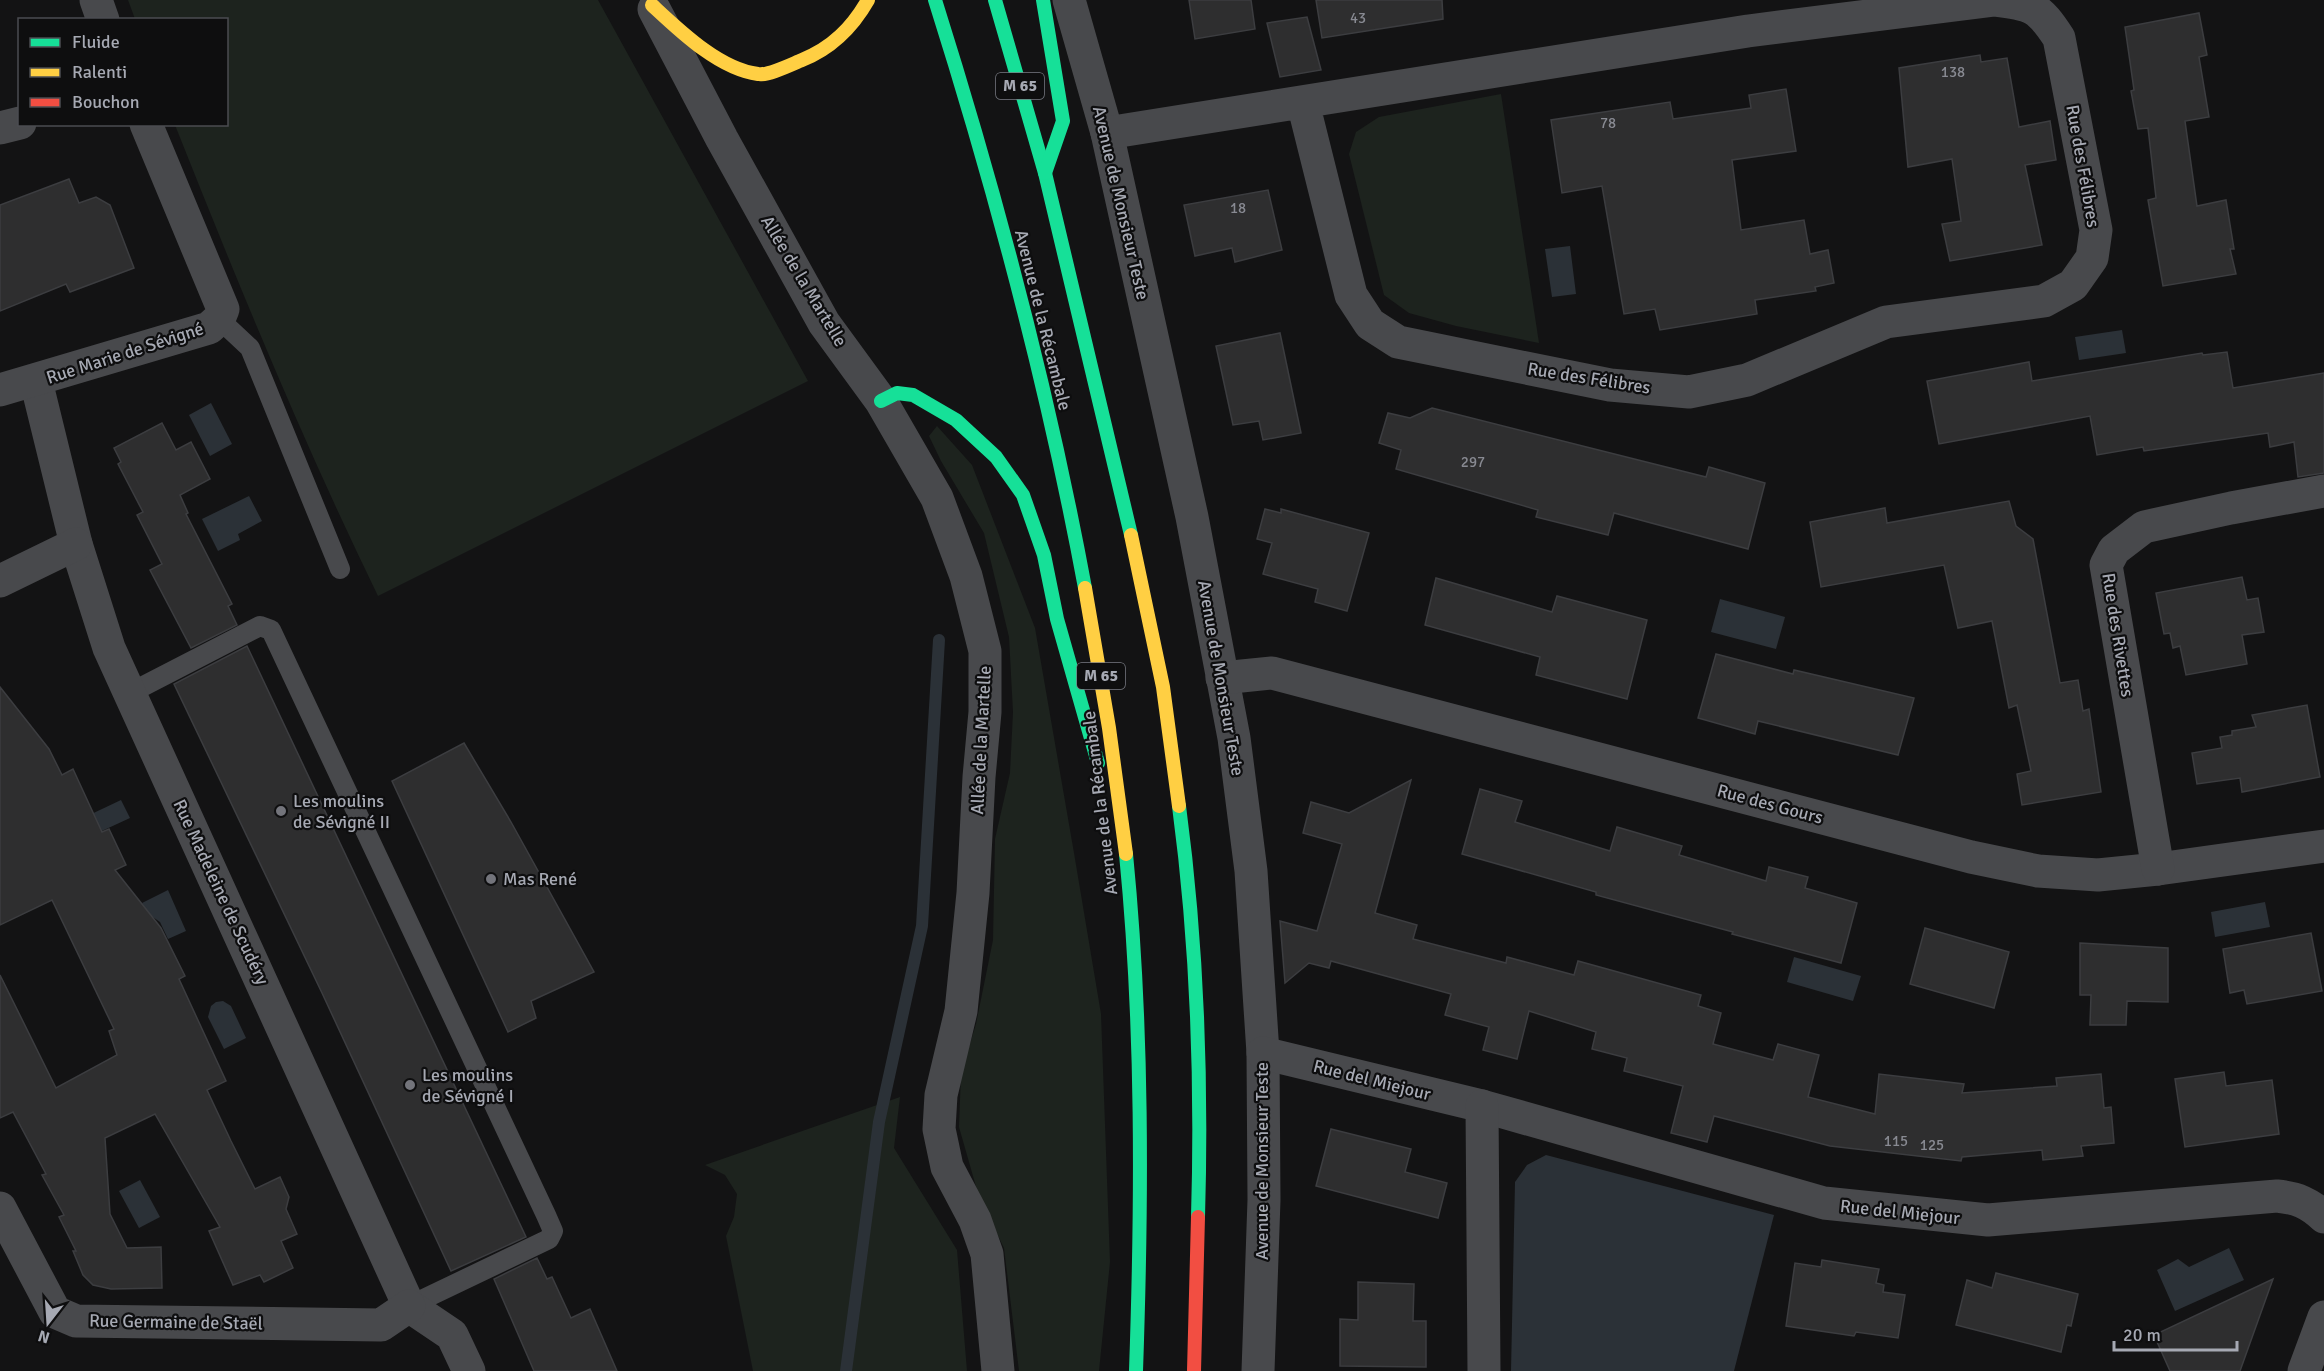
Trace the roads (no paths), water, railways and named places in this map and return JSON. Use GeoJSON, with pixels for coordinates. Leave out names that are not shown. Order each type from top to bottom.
{"type":"FeatureCollection","features":[{"type":"Feature","properties":{"kind":"main road"},"geometry":{"type":"LineString","coordinates":[[651,3],[693,44],[729,64],[759,75],[814,56],[837,41],[852,26],[868,0]]}},
{"type":"Feature","properties":{"kind":"main road","name":"Avenue de la Récambale"},"geometry":{"type":"LineString","coordinates":[[935,0],[984,160],[1039,370],[1106,700],[1128,873],[1140,1037],[1141,1189],[1136,1371]]}},
{"type":"Feature","properties":{"kind":"main road","name":"Avenue de la Récambale"},"geometry":{"type":"LineString","coordinates":[[995,0],[1045,173],[1122,495],[1163,687],[1188,872],[1197,1031],[1199,1187],[1194,1371]]}},
{"type":"Feature","properties":{"kind":"main road"},"geometry":{"type":"LineString","coordinates":[[1043,0],[1063,121],[1045,173]]}},
{"type":"Feature","properties":{"kind":"main road"},"geometry":{"type":"LineString","coordinates":[[881,401],[897,393],[913,395],[956,420],[996,457],[1023,495],[1044,555],[1057,619],[1128,873]]}},
{"type":"Feature","properties":{"kind":"street"},"geometry":{"type":"LineString","coordinates":[[96,0],[102,18]]}},
{"type":"Feature","properties":{"kind":"street","name":"Avenue de Monsieur Teste"},"geometry":{"type":"LineString","coordinates":[[1069,0],[1107,134],[1192,517],[1234,738],[1251,871],[1263,1053],[1264,1200],[1258,1371]]}},
{"type":"Feature","properties":{"kind":"street","name":"Rue des Félibres"},"geometry":{"type":"LineString","coordinates":[[1107,134],[1748,31],[1995,0],[2023,3],[2045,16],[2059,38],[2096,230],[2092,258],[2073,285],[2044,301],[1886,322],[1747,380],[1689,393],[1610,386],[1398,342],[1370,324],[1351,295],[1303,104]]}},
{"type":"Feature","properties":{"kind":"street","name":"Allée de la Martelle"},"geometry":{"type":"LineString","coordinates":[[651,3],[722,139],[824,323],[881,401],[937,498],[966,576],[985,651],[985,712],[973,893],[961,1011],[941,1095],[939,1129],[947,1167],[975,1220],[987,1254],[998,1371]]}},
{"type":"Feature","properties":{"kind":"street"},"geometry":{"type":"LineString","coordinates":[[0,128],[18,124]]}},
{"type":"Feature","properties":{"kind":"street","name":"Rue Marie de Sévigné"},"geometry":{"type":"LineString","coordinates":[[0,390],[209,328],[219,319],[223,309],[147,126]]}},
{"type":"Feature","properties":{"kind":"street","name":"Rue Madeleine de Scudéry"},"geometry":{"type":"LineString","coordinates":[[36,381],[76,544],[110,648],[409,1306]]}},
{"type":"Feature","properties":{"kind":"street","name":"Rue des Rivettes"},"geometry":{"type":"LineString","coordinates":[[2158,869],[2106,565],[2114,550],[2144,527],[2324,491]]}},
{"type":"Feature","properties":{"kind":"street"},"geometry":{"type":"LineString","coordinates":[[0,581],[76,544]]}},
{"type":"Feature","properties":{"kind":"street","name":"Rue des Gours"},"geometry":{"type":"LineString","coordinates":[[1222,678],[1272,673],[1971,857],[2038,871],[2097,875],[2324,846]]}},
{"type":"Feature","properties":{"kind":"street","name":"Rue del Miejour"},"geometry":{"type":"LineString","coordinates":[[1263,1053],[1482,1106],[1824,1203],[1863,1209],[1988,1220],[2277,1196],[2295,1198],[2311,1205],[2324,1217]]}},
{"type":"Feature","properties":{"kind":"street"},"geometry":{"type":"LineString","coordinates":[[1482,1106],[1484,1371]]}},
{"type":"Feature","properties":{"kind":"street","name":"Rue Germaine de Staël"},"geometry":{"type":"LineString","coordinates":[[0,1208],[55,1312],[76,1321],[381,1325],[409,1306]]}},
{"type":"Feature","properties":{"kind":"street"},"geometry":{"type":"LineString","coordinates":[[409,1306],[452,1335],[469,1371]]}},
{"type":"Feature","properties":{"kind":"street"},"geometry":{"type":"LineString","coordinates":[[2304,1371],[2324,1317]]}},
{"type":"Feature","properties":{"kind":"lane"},"geometry":{"type":"LineString","coordinates":[[219,319],[250,348],[340,569]]}},
{"type":"Feature","properties":{"kind":"lane"},"geometry":{"type":"LineString","coordinates":[[130,693],[260,626],[271,630],[546,1215],[553,1231],[549,1239],[409,1306]]}},
{"type":"Feature","properties":{"kind":"waterway"},"geometry":{"type":"LineString","coordinates":[[846,1371],[879,1122],[922,926],[939,640]]}},
{"type":"Feature","properties":{"kind":"place","name":"Les moulins de Sévigné II"},"geometry":{"type":"Point","coordinates":[281,811]}},
{"type":"Feature","properties":{"kind":"place","name":"Mas René"},"geometry":{"type":"Point","coordinates":[491,879]}},
{"type":"Feature","properties":{"kind":"place","name":"Les moulins de Sévigné I"},"geometry":{"type":"Point","coordinates":[410,1085]}}]}
